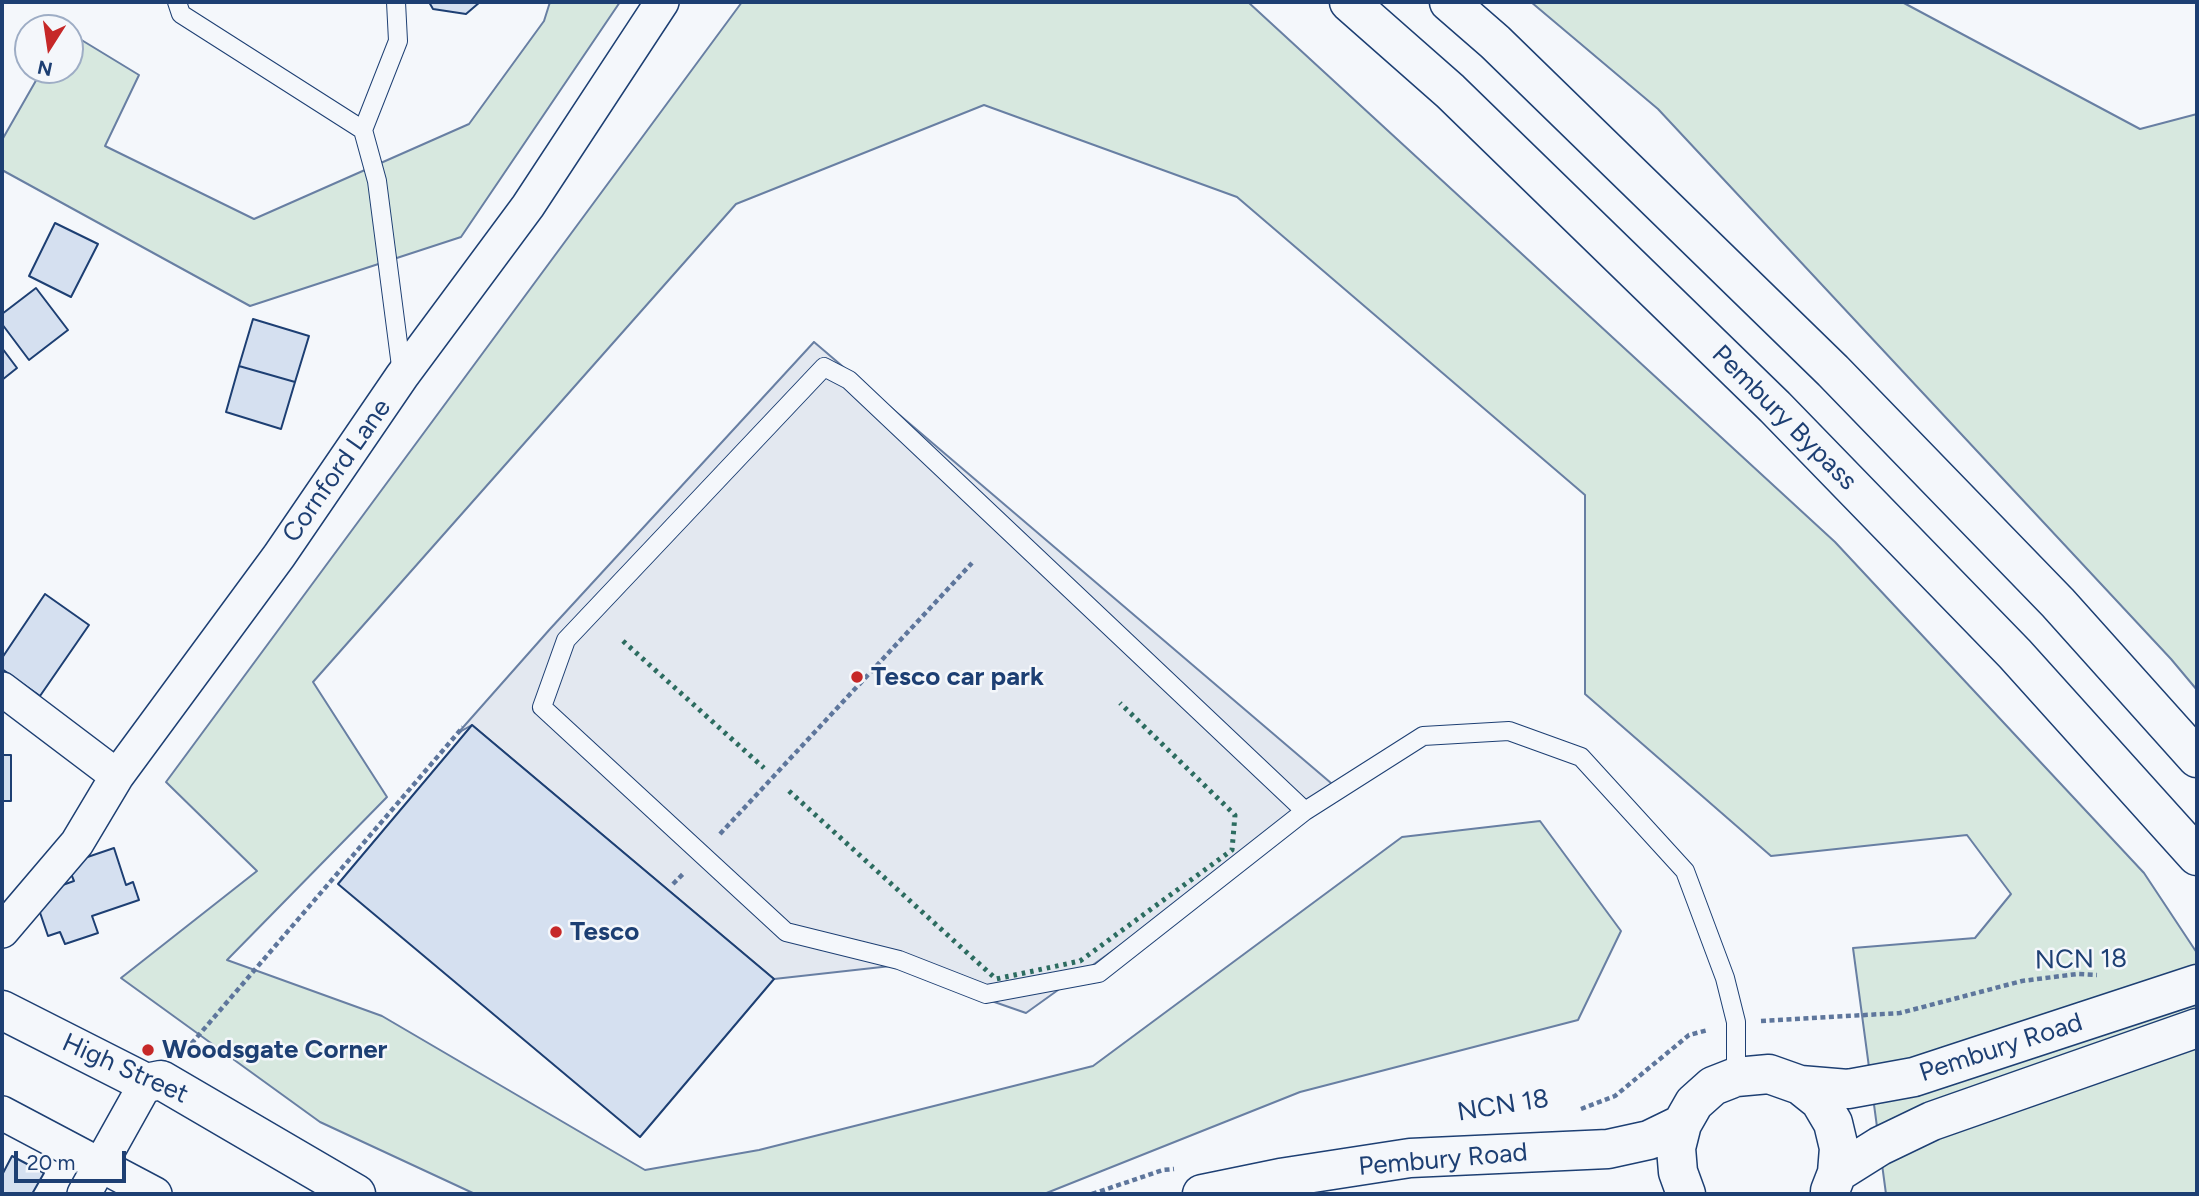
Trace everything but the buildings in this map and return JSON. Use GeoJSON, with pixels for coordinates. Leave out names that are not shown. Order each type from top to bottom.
{"type":"FeatureCollection","features":[{"type":"Feature","properties":{"kind":"main road","name":"Pembury Bypass"},"geometry":{"type":"LineString","coordinates":[[1349,2],[1450,91],[1775,407],[2015,653],[2197,856]]}},
{"type":"Feature","properties":{"kind":"main road"},"geometry":{"type":"LineString","coordinates":[[1449,2],[1495,42],[1833,370],[2058,603],[2197,758]]}},
{"type":"Feature","properties":{"kind":"main road","name":"Pembury Road"},"geometry":{"type":"LineString","coordinates":[[1800,1085],[1848,1089],[1914,1077],[2197,984]]}},
{"type":"Feature","properties":{"kind":"main road","name":"High Street"},"geometry":{"type":"LineString","coordinates":[[2,1010],[153,1081],[356,1194]]}},
{"type":"Feature","properties":{"kind":"main road","name":"Pembury Road"},"geometry":{"type":"LineString","coordinates":[[1833,1183],[1880,1146],[1932,1121],[2185,1032]]}},
{"type":"Feature","properties":{"kind":"main road"},"geometry":{"type":"LineString","coordinates":[[1686,1194],[1678,1172],[1676,1148],[1682,1124],[1695,1103],[1713,1086],[1736,1077],[1769,1074],[1800,1085],[1820,1101],[1833,1123],[1839,1147],[1833,1183]]}},
{"type":"Feature","properties":{"kind":"main road","name":"Pembury Road"},"geometry":{"type":"LineString","coordinates":[[1189,1181],[1280,1178],[1410,1158],[1608,1149],[1649,1140],[1682,1124]]}},
{"type":"Feature","properties":{"kind":"street","name":"Cornford Lane"},"geometry":{"type":"LineString","coordinates":[[2,931],[77,843],[117,776],[278,556],[402,376],[528,206],[662,2]]}},
{"type":"Feature","properties":{"kind":"street"},"geometry":{"type":"LineString","coordinates":[[2,689],[117,776]]}},
{"type":"Feature","properties":{"kind":"street"},"geometry":{"type":"LineString","coordinates":[[91,1180],[153,1081]]}},
{"type":"Feature","properties":{"kind":"street"},"geometry":{"type":"LineString","coordinates":[[2,1113],[91,1180],[155,1194]]}},
{"type":"Feature","properties":{"kind":"lane"},"geometry":{"type":"LineString","coordinates":[[177,2],[181,14],[363,130]]}},
{"type":"Feature","properties":{"kind":"lane"},"geometry":{"type":"LineString","coordinates":[[396,2],[398,41],[363,130],[377,181],[402,376]]}},
{"type":"Feature","properties":{"kind":"lane"},"geometry":{"type":"LineString","coordinates":[[1305,811],[849,380],[824,367],[566,640],[542,707],[786,932],[899,960],[986,994],[1099,972],[1305,811],[1423,736],[1509,731],[1581,757],[1685,871],[1725,978],[1736,1023],[1736,1077]]}},
{"type":"Feature","properties":{"kind":"path"},"geometry":{"type":"LineString","coordinates":[[673,884],[972,563]]}},
{"type":"Feature","properties":{"kind":"path"},"geometry":{"type":"LineString","coordinates":[[153,1081],[463,727]]}},
{"type":"Feature","properties":{"kind":"path","name":"NCN 18"},"geometry":{"type":"LineString","coordinates":[[1580,1110],[1615,1096],[1689,1035],[1736,1023],[1900,1013],[2022,981],[2077,974],[2104,976]]}},
{"type":"Feature","properties":{"kind":"path"},"geometry":{"type":"LineString","coordinates":[[1092,1194],[1163,1170],[1189,1181]]}},
{"type":"Feature","properties":{"kind":"shaded area"},"geometry":{"type":"Polygon","coordinates":[[[550,2],[620,2],[461,237],[250,306],[2,170],[2,140],[34,84],[84,84],[84,42],[139,75],[105,146],[254,219],[469,124],[544,21],[550,2]]]}},
{"type":"Feature","properties":{"kind":"shaded area"},"geometry":{"type":"Polygon","coordinates":[[[742,2],[1248,2],[1835,542],[2144,873],[2197,953],[2197,1194],[1886,1194],[1853,948],[1975,938],[2011,894],[1967,835],[1771,856],[1585,694],[1585,495],[1237,197],[984,105],[736,204],[313,682],[387,797],[227,960],[382,1016],[645,1170],[759,1150],[1093,1066],[1402,837],[1540,821],[1621,931],[1578,1020],[1300,1092],[1044,1194],[475,1194],[320,1122],[121,978],[257,871],[166,782],[742,2]]]}},
{"type":"Feature","properties":{"kind":"shaded area"},"geometry":{"type":"Polygon","coordinates":[[[1531,2],[1902,2],[2140,129],[2197,114],[2197,690],[1658,109],[1531,2]]]}},
{"type":"Feature","properties":{"kind":"shaded area","name":"Tesco car park"},"geometry":{"type":"Polygon","coordinates":[[[814,342],[1338,789],[1026,1013],[891,966],[774,979],[472,725],[458,733],[814,342]]]}},
{"type":"Feature","properties":{"kind":"hedge"},"geometry":{"type":"LineString","coordinates":[[623,641],[764,768]]}},
{"type":"Feature","properties":{"kind":"hedge"},"geometry":{"type":"LineString","coordinates":[[789,791],[996,979],[1080,961],[1232,850],[1235,815],[1120,703]]}},
{"type":"Feature","properties":{"kind":"place","name":"Tesco car park"},"geometry":{"type":"Point","coordinates":[857,677]}},
{"type":"Feature","properties":{"kind":"place","name":"Tesco"},"geometry":{"type":"Point","coordinates":[556,932]}},
{"type":"Feature","properties":{"kind":"place","name":"Woodsgate Corner"},"geometry":{"type":"Point","coordinates":[148,1050]}}]}
